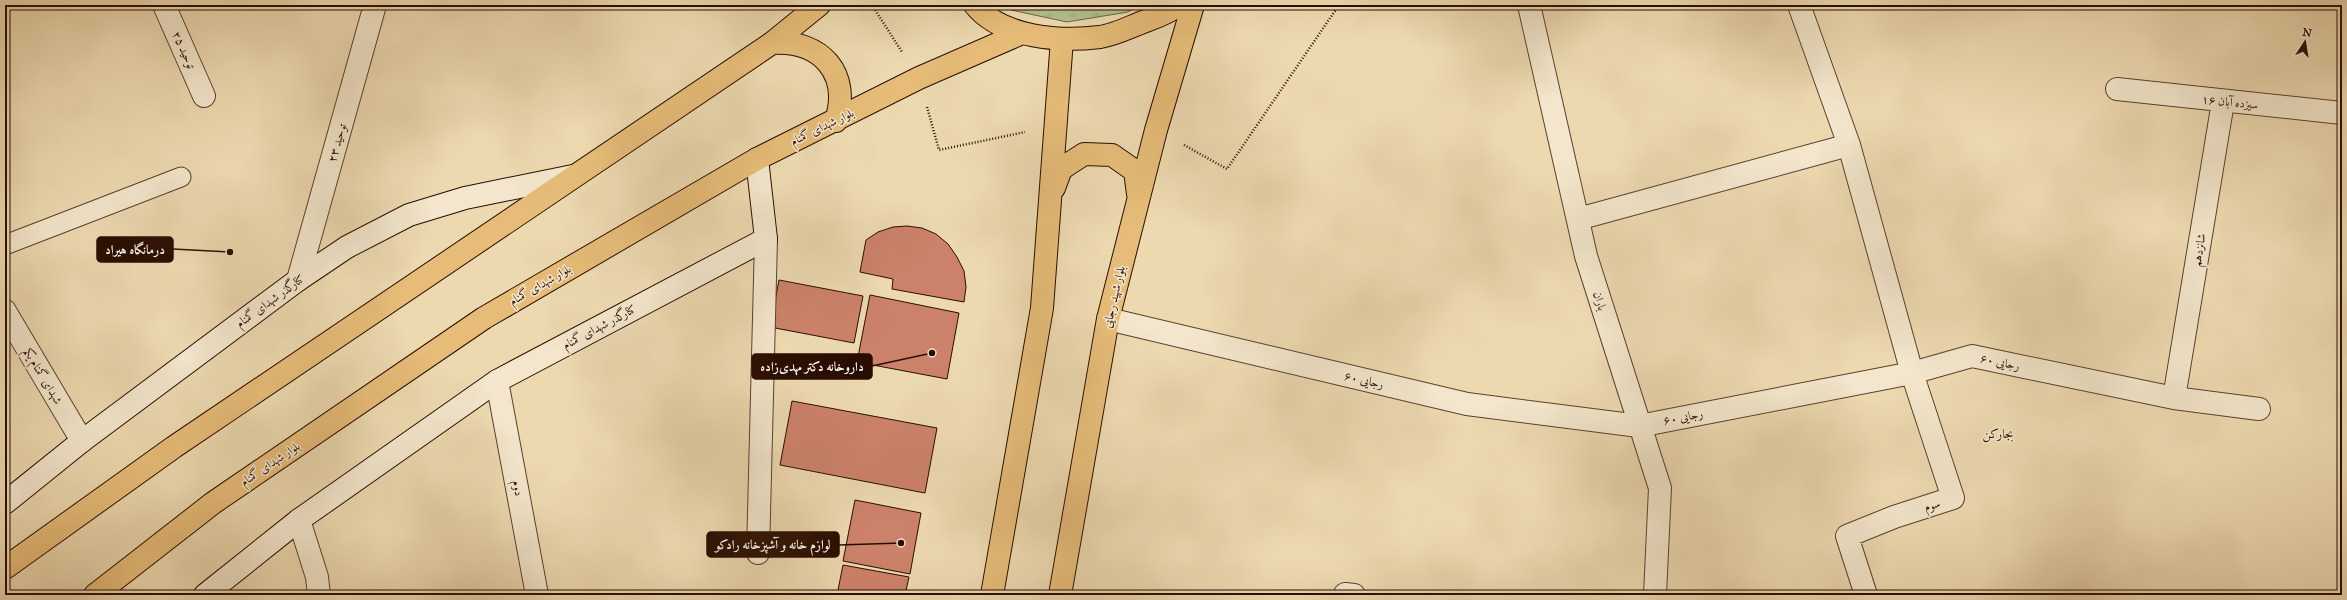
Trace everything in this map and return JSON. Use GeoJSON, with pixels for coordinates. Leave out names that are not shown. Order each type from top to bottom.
{"type":"FeatureCollection","features":[{"type":"Feature","properties":{"kind":"main road"},"geometry":{"type":"LineString","coordinates":[[5,568],[174,447],[772,43],[820,5]]}},
{"type":"Feature","properties":{"kind":"main road"},"geometry":{"type":"LineString","coordinates":[[975,5],[981,13],[1020,34],[1062,39],[1101,37],[1169,12],[1178,5]]}},
{"type":"Feature","properties":{"kind":"main road","name":"بلوار شهید رجایی"},"geometry":{"type":"LineString","coordinates":[[1060,595],[1108,318],[1156,130],[1193,5]]}},
{"type":"Feature","properties":{"kind":"main road","name":"بلوار شهدای گمنام"},"geometry":{"type":"LineString","coordinates":[[95,595],[213,503],[484,318],[757,159],[836,121],[919,78],[1020,34]]}},
{"type":"Feature","properties":{"kind":"main road"},"geometry":{"type":"LineString","coordinates":[[992,595],[1042,308],[1062,39]]}},
{"type":"Feature","properties":{"kind":"main road"},"geometry":{"type":"LineString","coordinates":[[772,43],[788,42],[803,45],[817,52],[828,63],[836,76],[841,90],[841,106],[836,121]]}},
{"type":"Feature","properties":{"kind":"main road"},"geometry":{"type":"LineString","coordinates":[[1051,195],[1060,169],[1084,154],[1098,154],[1112,155],[1135,170],[1138,199]]}},
{"type":"Feature","properties":{"kind":"street","name":"توحید ۲۵"},"geometry":{"type":"LineString","coordinates":[[164,5],[204,96]]}},
{"type":"Feature","properties":{"kind":"street","name":"توحید ۲۳"},"geometry":{"type":"LineString","coordinates":[[298,280],[375,5]]}},
{"type":"Feature","properties":{"kind":"street","name":"باران"},"geometry":{"type":"LineString","coordinates":[[1529,5],[1588,263],[1660,488],[1655,595]]}},
{"type":"Feature","properties":{"kind":"street"},"geometry":{"type":"LineString","coordinates":[[1799,5],[1849,145],[1912,373]]}},
{"type":"Feature","properties":{"kind":"street","name":"سیزده آبان ۱۶"},"geometry":{"type":"LineString","coordinates":[[2117,89],[2223,102],[2342,113]]}},
{"type":"Feature","properties":{"kind":"street","name":"شانزدهم"},"geometry":{"type":"LineString","coordinates":[[2174,398],[2223,102]]}},
{"type":"Feature","properties":{"kind":"street"},"geometry":{"type":"LineString","coordinates":[[1578,220],[1849,145]]}},
{"type":"Feature","properties":{"kind":"street"},"geometry":{"type":"LineString","coordinates":[[757,159],[766,239],[758,553]]}},
{"type":"Feature","properties":{"kind":"street","name":"کنارگذر شهدای گمنام"},"geometry":{"type":"LineString","coordinates":[[6,505],[82,441],[298,280],[347,247],[409,215],[465,198],[573,176]]}},
{"type":"Feature","properties":{"kind":"street","name":"کنارگذر شهدای گمنام"},"geometry":{"type":"LineString","coordinates":[[206,595],[299,520],[497,381],[766,239]]}},
{"type":"Feature","properties":{"kind":"street","name":"شهدای گمنام یکم"},"geometry":{"type":"LineString","coordinates":[[5,311],[82,441]]}},
{"type":"Feature","properties":{"kind":"street","name":"رجایی ۶۰"},"geometry":{"type":"LineString","coordinates":[[1108,318],[1467,404],[1639,426],[1912,373],[1972,356],[2174,398],[2259,409]]}},
{"type":"Feature","properties":{"kind":"street","name":"سوم"},"geometry":{"type":"LineString","coordinates":[[1866,595],[1847,536],[1894,517],[1953,498],[1912,373]]}},
{"type":"Feature","properties":{"kind":"street","name":"دوم"},"geometry":{"type":"LineString","coordinates":[[497,381],[537,595]]}},
{"type":"Feature","properties":{"kind":"street"},"geometry":{"type":"LineString","coordinates":[[299,520],[317,577],[319,595]]}},
{"type":"Feature","properties":{"kind":"lane"},"geometry":{"type":"LineString","coordinates":[[5,245],[181,177]]}},
{"type":"Feature","properties":{"kind":"path"},"geometry":{"type":"LineString","coordinates":[[872,5],[919,78],[939,150],[1056,126]]}},
{"type":"Feature","properties":{"kind":"path"},"geometry":{"type":"LineString","coordinates":[[1156,130],[1227,169],[1339,5]]}},
{"type":"Feature","properties":{"kind":"green space"},"geometry":{"type":"Polygon","coordinates":[[[1006,5],[1140,5],[1128,12],[1067,22],[1011,10],[1006,5]]]}},
{"type":"Feature","properties":{"kind":"building"},"geometry":{"type":"Polygon","coordinates":[[[907,226],[922,228],[936,234],[948,244],[964,271],[966,287],[964,302],[892,289],[893,279],[860,272],[866,240],[878,232],[893,227],[907,226]]]}},
{"type":"Feature","properties":{"kind":"building"},"geometry":{"type":"Polygon","coordinates":[[[779,280],[863,296],[854,343],[770,327],[779,280]]]}},
{"type":"Feature","properties":{"kind":"building"},"geometry":{"type":"Polygon","coordinates":[[[870,295],[959,313],[947,379],[857,362],[870,295]]]}},
{"type":"Feature","properties":{"kind":"building"},"geometry":{"type":"Polygon","coordinates":[[[792,401],[937,428],[925,493],[780,465],[792,401]]]}},
{"type":"Feature","properties":{"kind":"building"},"geometry":{"type":"Polygon","coordinates":[[[855,500],[921,513],[910,574],[843,561],[855,500]]]}},
{"type":"Feature","properties":{"kind":"building"},"geometry":{"type":"Polygon","coordinates":[[[843,565],[909,577],[905,595],[837,595],[843,565]]]}},
{"type":"Feature","properties":{"kind":"place","name":"درمانگاه هیراد"},"geometry":{"type":"Point","coordinates":[230,252]}},
{"type":"Feature","properties":{"kind":"place","name":"داروخانه دکتر مهدی‌زاده"},"geometry":{"type":"Point","coordinates":[932,353]}},
{"type":"Feature","properties":{"kind":"place","name":"لوازم خانه و آشپزخانه رادکو"},"geometry":{"type":"Point","coordinates":[901,543]}},
{"type":"Feature","properties":{"kind":"district","name":"بجارکن"},"geometry":{"type":"Point","coordinates":[1998,434]}}]}
